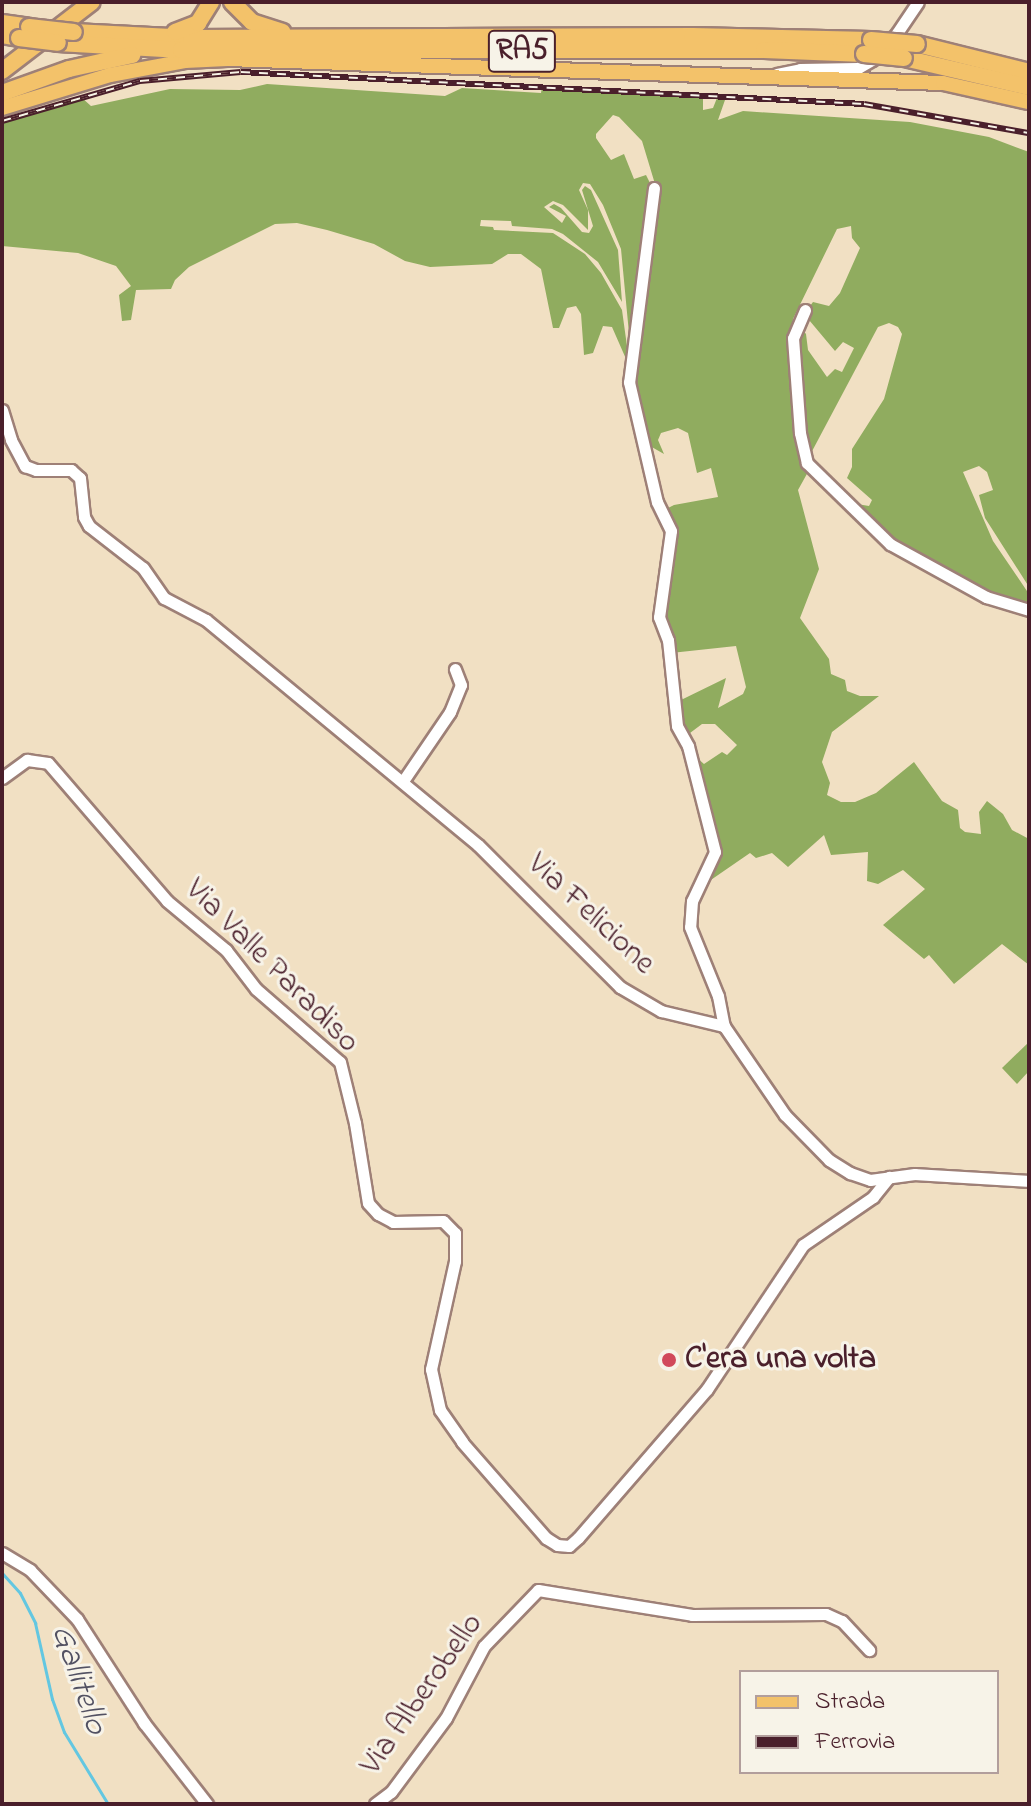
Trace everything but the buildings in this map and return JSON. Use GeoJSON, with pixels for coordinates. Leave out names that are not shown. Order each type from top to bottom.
{"type":"FeatureCollection","features":[{"type":"Feature","properties":{"kind":"highway"},"geometry":{"type":"LineString","coordinates":[[2,71],[92,2]]}},
{"type":"Feature","properties":{"kind":"highway"},"geometry":{"type":"LineString","coordinates":[[128,36],[189,29],[206,15],[211,2]]}},
{"type":"Feature","properties":{"kind":"highway"},"geometry":{"type":"LineString","coordinates":[[232,2],[252,22],[274,30],[392,37]]}},
{"type":"Feature","properties":{"kind":"highway","name":"RA5"},"geometry":{"type":"LineString","coordinates":[[2,23],[58,43],[181,50],[764,50],[917,44],[1029,72]]}},
{"type":"Feature","properties":{"kind":"highway","name":"RA5"},"geometry":{"type":"LineString","coordinates":[[2,35],[74,32],[128,36],[692,36],[868,47],[1029,87]]}},
{"type":"Feature","properties":{"kind":"highway"},"geometry":{"type":"LineString","coordinates":[[2,93],[98,61],[181,50]]}},
{"type":"Feature","properties":{"kind":"main road"},"geometry":{"type":"LineString","coordinates":[[2,108],[110,75],[185,61],[227,59],[943,83],[1029,102]]}},
{"type":"Feature","properties":{"kind":"street"},"geometry":{"type":"LineString","coordinates":[[769,78],[800,69],[858,68],[872,60],[897,33],[918,2]]}},
{"type":"Feature","properties":{"kind":"street"},"geometry":{"type":"LineString","coordinates":[[654,188],[629,382],[657,502],[671,531],[659,617],[668,640],[677,726],[688,746],[715,852],[692,901],[690,927],[718,996],[724,1026],[785,1115],[829,1160],[850,1173],[870,1180],[915,1174],[1029,1181]]}},
{"type":"Feature","properties":{"kind":"street"},"geometry":{"type":"LineString","coordinates":[[805,310],[793,338],[800,433],[807,463],[890,544],[986,597],[1029,610]]}},
{"type":"Feature","properties":{"kind":"street","name":"Via Felicione"},"geometry":{"type":"LineString","coordinates":[[2,410],[11,440],[25,466],[36,470],[71,470],[80,478],[84,517],[89,526],[143,568],[164,598],[206,620],[403,781],[478,845],[620,987],[661,1011],[724,1026]]}},
{"type":"Feature","properties":{"kind":"street"},"geometry":{"type":"LineString","coordinates":[[403,781],[450,712],[461,685],[455,669]]}},
{"type":"Feature","properties":{"kind":"street","name":"Via Valle Paradiso"},"geometry":{"type":"LineString","coordinates":[[2,778],[27,760],[48,763],[167,901],[226,950],[256,989],[340,1062],[355,1123],[368,1203],[378,1214],[393,1222],[443,1221],[455,1233],[455,1261],[431,1369],[440,1410],[462,1442],[546,1538],[557,1545],[569,1546],[584,1531],[707,1389],[803,1245],[873,1197],[889,1177]]}},
{"type":"Feature","properties":{"kind":"street"},"geometry":{"type":"LineString","coordinates":[[2,1553],[30,1570],[77,1619],[144,1723],[207,1804]]}},
{"type":"Feature","properties":{"kind":"street","name":"Via Alberobello"},"geometry":{"type":"LineString","coordinates":[[375,1804],[391,1792],[446,1718],[484,1646],[538,1590],[692,1615],[826,1614],[842,1621],[869,1650]]}},
{"type":"Feature","properties":{"kind":"green space"},"geometry":{"type":"Polygon","coordinates":[[[267,84],[445,96],[462,88],[541,93],[542,87],[665,94],[703,97],[703,110],[713,108],[717,98],[725,100],[718,120],[743,111],[910,122],[989,137],[1029,152],[1029,587],[985,518],[979,495],[993,490],[987,472],[979,466],[963,472],[993,541],[1029,594],[1029,611],[985,597],[893,543],[857,504],[869,506],[872,500],[847,478],[852,467],[852,449],[884,399],[902,334],[898,327],[889,323],[878,327],[810,455],[805,457],[797,323],[806,334],[808,350],[827,377],[835,369],[842,372],[854,348],[843,342],[835,351],[804,314],[813,302],[829,306],[840,293],[860,248],[852,238],[851,226],[837,229],[793,319],[790,358],[797,442],[808,472],[798,490],[819,569],[800,618],[829,659],[831,674],[845,680],[847,691],[860,696],[879,696],[832,732],[822,762],[830,783],[827,795],[841,802],[855,802],[876,793],[914,762],[942,801],[958,810],[960,828],[965,832],[981,834],[979,812],[987,801],[1003,814],[1012,830],[1029,839],[1029,965],[1002,944],[954,984],[929,955],[924,959],[883,925],[925,889],[903,870],[878,884],[867,881],[868,852],[831,855],[824,835],[788,867],[772,853],[756,858],[750,853],[705,884],[713,857],[688,750],[704,764],[722,752],[727,755],[737,745],[715,724],[702,724],[690,733],[686,742],[681,700],[726,678],[718,708],[743,694],[746,687],[736,646],[671,653],[663,623],[667,569],[664,510],[674,505],[718,497],[711,468],[697,473],[688,433],[678,428],[661,433],[658,440],[664,454],[643,442],[635,394],[636,366],[655,184],[642,141],[619,117],[613,115],[596,138],[611,160],[624,154],[634,179],[646,175],[650,183],[630,344],[621,249],[603,205],[590,184],[583,183],[579,190],[588,210],[588,230],[563,205],[553,201],[544,207],[562,223],[566,216],[549,207],[554,204],[561,208],[582,232],[589,233],[593,226],[582,190],[585,186],[591,190],[618,250],[622,302],[598,262],[563,234],[552,229],[512,226],[511,221],[481,220],[480,226],[493,227],[494,230],[553,233],[585,254],[601,273],[622,310],[630,368],[612,327],[603,326],[593,353],[584,355],[581,314],[576,306],[567,308],[559,328],[553,328],[541,269],[521,254],[508,254],[492,264],[430,267],[405,261],[374,244],[327,230],[297,223],[275,224],[189,267],[175,280],[171,289],[136,290],[131,320],[122,321],[119,295],[131,286],[116,266],[78,253],[2,246],[2,123],[81,97],[91,106],[170,89],[240,90],[267,84]]]}},
{"type":"Feature","properties":{"kind":"green space"},"geometry":{"type":"Polygon","coordinates":[[[1029,1042],[1029,1071],[1017,1084],[1002,1068],[1029,1042]]]}},
{"type":"Feature","properties":{"kind":"waterway","name":"Gallitello"},"geometry":{"type":"LineString","coordinates":[[2,1573],[20,1593],[35,1623],[52,1699],[64,1732],[108,1804]]}},
{"type":"Feature","properties":{"kind":"railway"},"geometry":{"type":"LineString","coordinates":[[2,121],[140,81],[241,72],[864,104],[1029,133]]}},
{"type":"Feature","properties":{"kind":"place","name":"C'era una volta"},"geometry":{"type":"Point","coordinates":[669,1360]}}]}
